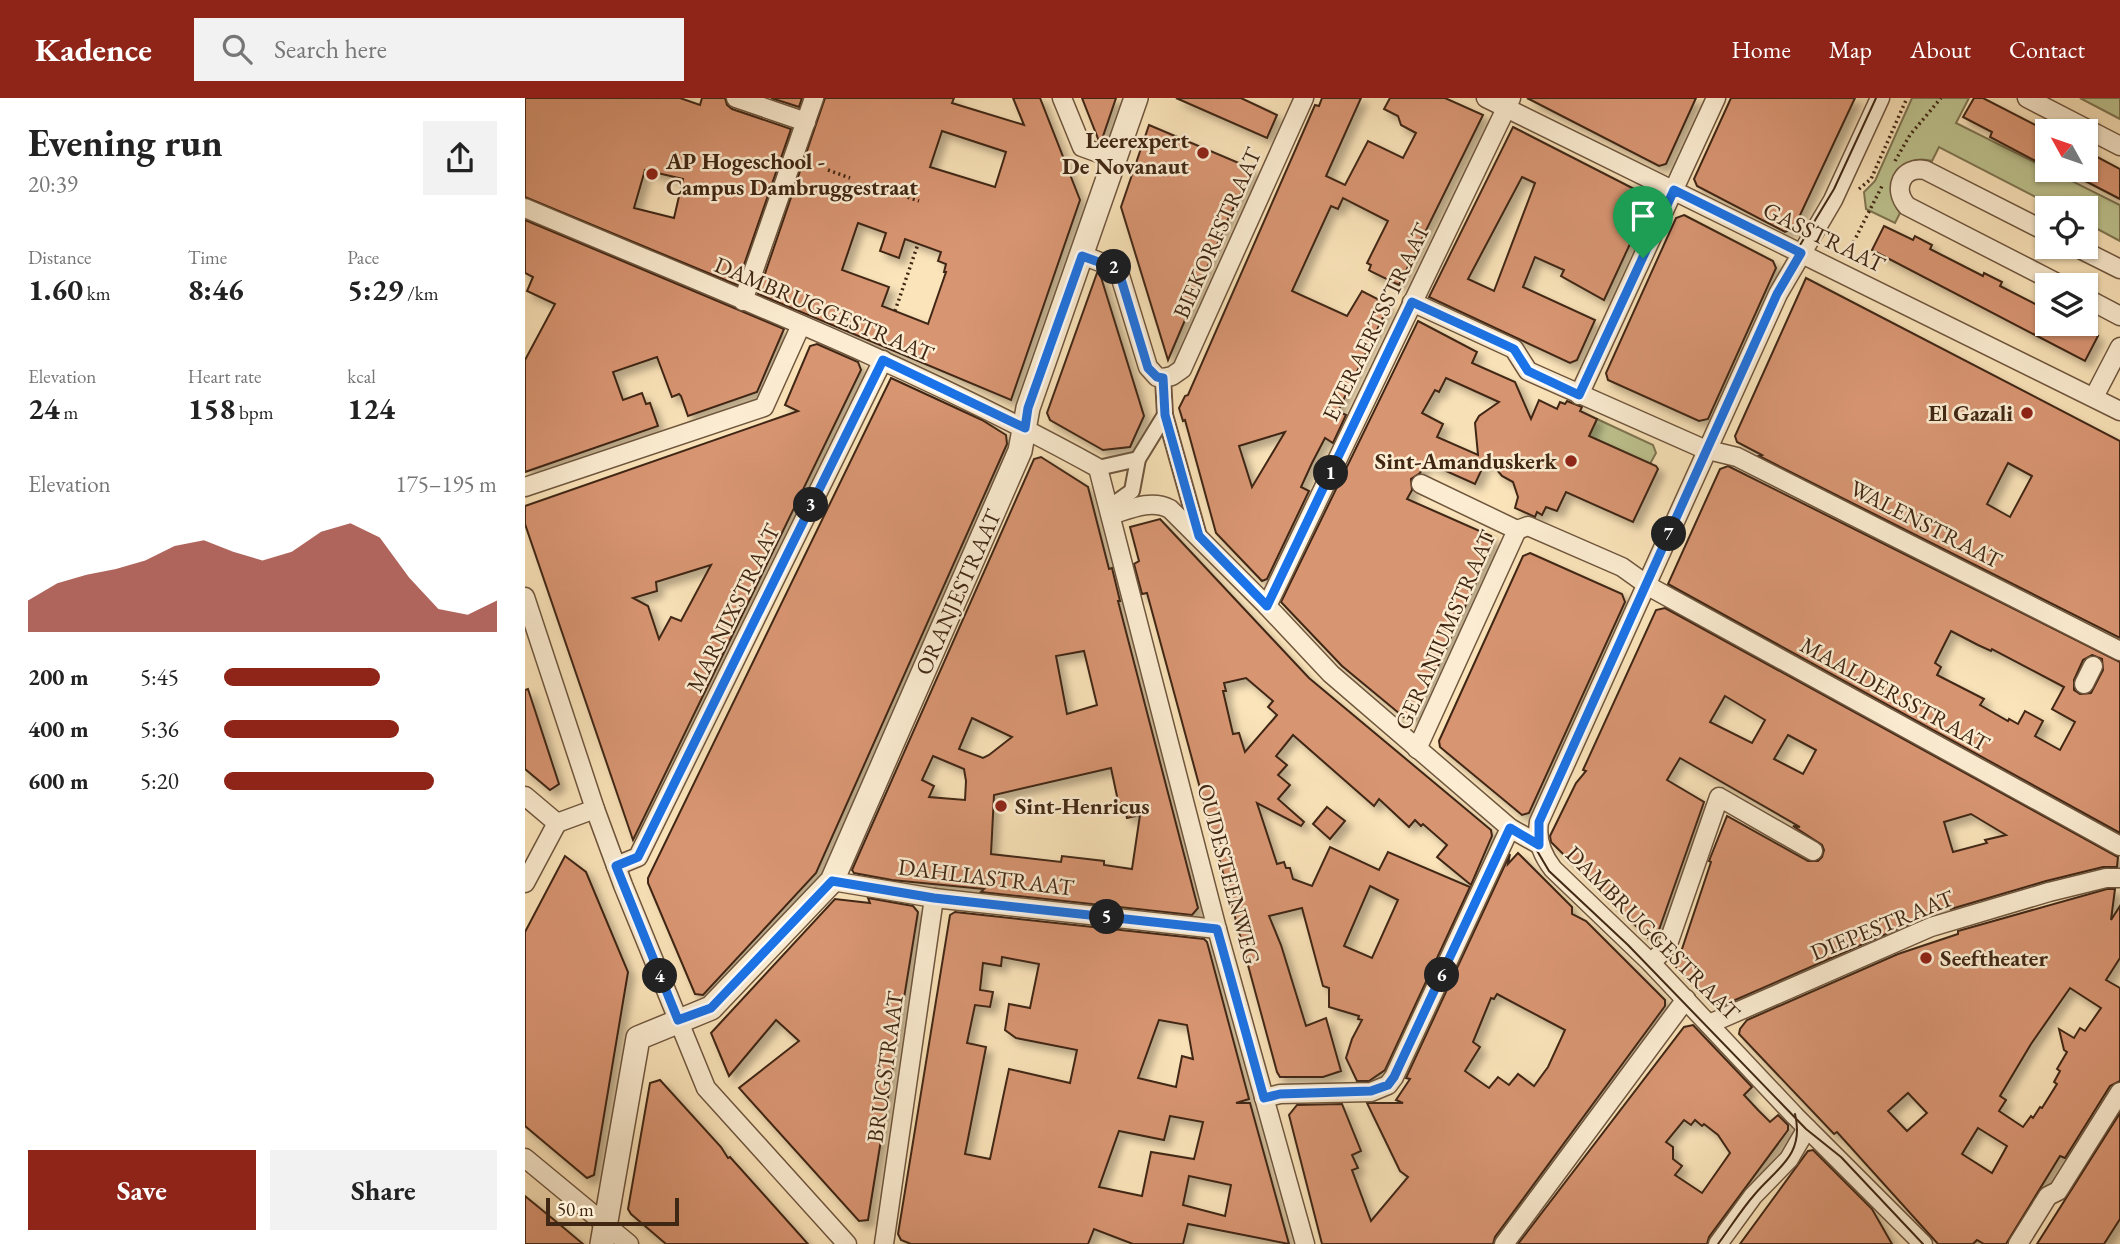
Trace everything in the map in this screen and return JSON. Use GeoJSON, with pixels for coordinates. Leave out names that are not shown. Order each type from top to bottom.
{"type":"FeatureCollection","features":[{"type":"Feature","properties":{"kind":"street"},"geometry":{"type":"LineString","coordinates":[[736,98],[806,122]]}},
{"type":"Feature","properties":{"kind":"street"},"geometry":{"type":"LineString","coordinates":[[743,301],[814,98]]}},
{"type":"Feature","properties":{"kind":"street"},"geometry":{"type":"LineString","coordinates":[[1062,98],[1082,147],[1115,159]]}},
{"type":"Feature","properties":{"kind":"street","name":"ORANJESTRAAT"},"geometry":{"type":"LineString","coordinates":[[603,1234],[638,1038],[711,1008],[832,881],[1020,451],[1028,408],[1136,98]]}},
{"type":"Feature","properties":{"kind":"street","name":"BIEKORFSTRAAT"},"geometry":{"type":"LineString","coordinates":[[1163,378],[1182,369],[1304,98]]}},
{"type":"Feature","properties":{"kind":"street","name":"GASSTRAAT"},"geometry":{"type":"LineString","coordinates":[[1486,98],[1509,102],[1674,190],[2120,411]]}},
{"type":"Feature","properties":{"kind":"street"},"geometry":{"type":"LineString","coordinates":[[1579,395],[1716,98]]}},
{"type":"Feature","properties":{"kind":"street"},"geometry":{"type":"LineString","coordinates":[[1539,845],[1539,822],[1777,294],[1840,186],[1880,98]]}},
{"type":"Feature","properties":{"kind":"street"},"geometry":{"type":"LineString","coordinates":[[2027,98],[2120,146]]}},
{"type":"Feature","properties":{"kind":"street","name":"EVERAERTSSTRAAT"},"geometry":{"type":"LineString","coordinates":[[1267,606],[1509,102]]}},
{"type":"Feature","properties":{"kind":"street"},"geometry":{"type":"LineString","coordinates":[[2035,226],[1925,170],[1912,170],[1906,174],[1899,186],[1902,200],[1907,205],[2038,273]]}},
{"type":"Feature","properties":{"kind":"street","name":"DAMBRUGGESTRAAT"},"geometry":{"type":"LineString","coordinates":[[525,208],[883,360],[1025,428],[1098,468]]}},
{"type":"Feature","properties":{"kind":"street"},"geometry":{"type":"LineString","coordinates":[[1082,256],[1118,269],[1148,368],[1157,377],[1163,378],[1165,415],[1199,536]]}},
{"type":"Feature","properties":{"kind":"street"},"geometry":{"type":"LineString","coordinates":[[2098,258],[2120,269]]}},
{"type":"Feature","properties":{"kind":"street","name":"WALENSTRAAT"},"geometry":{"type":"LineString","coordinates":[[1412,302],[1514,349],[1528,371],[1708,450],[1737,457],[2104,653]]}},
{"type":"Feature","properties":{"kind":"street"},"geometry":{"type":"LineString","coordinates":[[2098,304],[2120,316]]}},
{"type":"Feature","properties":{"kind":"street"},"geometry":{"type":"LineString","coordinates":[[525,487],[764,407],[801,325]]}},
{"type":"Feature","properties":{"kind":"street"},"geometry":{"type":"LineString","coordinates":[[2094,397],[2120,347]]}},
{"type":"Feature","properties":{"kind":"street","name":"MARNIXSTRAAT"},"geometry":{"type":"LineString","coordinates":[[616,866],[638,857],[883,360]]}},
{"type":"Feature","properties":{"kind":"street"},"geometry":{"type":"LineString","coordinates":[[1111,515],[1118,501],[1132,491],[1138,459],[1165,415]]}},
{"type":"Feature","properties":{"kind":"street"},"geometry":{"type":"LineString","coordinates":[[1111,515],[1098,468],[1138,459]]}},
{"type":"Feature","properties":{"kind":"street","name":"MAALDERSSTRAAT"},"geometry":{"type":"LineString","coordinates":[[1421,484],[1517,530],[1528,526],[1622,567],[1647,584],[2120,846]]}},
{"type":"Feature","properties":{"kind":"street","name":"DAMBRUGGESTRAAT"},"geometry":{"type":"LineString","coordinates":[[1111,515],[1153,504],[1170,509],[1331,674],[1510,828],[1539,845],[1553,869],[1651,963],[1807,1128],[1923,1244]]}},
{"type":"Feature","properties":{"kind":"street","name":"OUDESTEENWEG"},"geometry":{"type":"LineString","coordinates":[[1111,515],[1217,929],[1305,1244]]}},
{"type":"Feature","properties":{"kind":"street","name":"GERANIUMSTRAAT"},"geometry":{"type":"LineString","coordinates":[[1417,749],[1517,530]]}},
{"type":"Feature","properties":{"kind":"street"},"geometry":{"type":"LineString","coordinates":[[525,597],[616,866],[706,1088],[847,1244]]}},
{"type":"Feature","properties":{"kind":"street"},"geometry":{"type":"LineString","coordinates":[[2084,684],[2104,653]]}},
{"type":"Feature","properties":{"kind":"street"},"geometry":{"type":"LineString","coordinates":[[525,796],[557,823]]}},
{"type":"Feature","properties":{"kind":"street"},"geometry":{"type":"LineString","coordinates":[[1651,963],[1667,947],[1720,797],[1813,851]]}},
{"type":"Feature","properties":{"kind":"street"},"geometry":{"type":"LineString","coordinates":[[525,883],[557,823],[595,809]]}},
{"type":"Feature","properties":{"kind":"street"},"geometry":{"type":"LineString","coordinates":[[1264,1098],[1280,1094],[1371,1091],[1388,1085],[1510,828]]}},
{"type":"Feature","properties":{"kind":"street","name":"DIEPESTRAAT"},"geometry":{"type":"LineString","coordinates":[[1709,1024],[1930,927],[2049,892],[2106,878],[2120,878]]}},
{"type":"Feature","properties":{"kind":"street","name":"DAHLIASTRAAT"},"geometry":{"type":"LineString","coordinates":[[832,881],[934,898],[1217,929]]}},
{"type":"Feature","properties":{"kind":"street","name":"BRUGSTRAAT"},"geometry":{"type":"LineString","coordinates":[[884,1244],[934,898]]}},
{"type":"Feature","properties":{"kind":"street"},"geometry":{"type":"LineString","coordinates":[[1504,1244],[1686,999]]}},
{"type":"Feature","properties":{"kind":"street"},"geometry":{"type":"LineString","coordinates":[[2018,1244],[2048,1196],[2058,1191],[2120,1092]]}},
{"type":"Feature","properties":{"kind":"street"},"geometry":{"type":"LineString","coordinates":[[1718,1244],[1753,1196],[1789,1159],[1807,1128]]}},
{"type":"Feature","properties":{"kind":"street"},"geometry":{"type":"LineString","coordinates":[[525,1158],[603,1234],[629,1244]]}},
{"type":"Feature","properties":{"kind":"path"},"geometry":{"type":"LineString","coordinates":[[828,170],[850,178]]}},
{"type":"Feature","properties":{"kind":"path"},"geometry":{"type":"LineString","coordinates":[[871,185],[919,201]]}},
{"type":"Feature","properties":{"kind":"path"},"geometry":{"type":"LineString","coordinates":[[895,310],[918,244]]}},
{"type":"Feature","properties":{"kind":"green space"},"geometry":{"type":"Polygon","coordinates":[[[1912,98],[1969,98],[1956,123],[2035,162],[2035,182],[2074,182],[2120,205],[2120,241],[2098,229],[2098,196],[2035,197],[1939,147],[1932,161],[1911,162],[1897,174],[1893,193],[1900,213],[1895,223],[1866,209],[1864,192],[1875,181],[1912,98]]]}},
{"type":"Feature","properties":{"kind":"green space"},"geometry":{"type":"Polygon","coordinates":[[[2080,98],[2120,98],[2120,119],[2080,98]]]}},
{"type":"Feature","properties":{"kind":"green space"},"geometry":{"type":"Polygon","coordinates":[[[1597,419],[1653,445],[1656,453],[1650,464],[1589,436],[1597,419]]]}},
{"type":"Feature","properties":{"kind":"building"},"geometry":{"type":"Polygon","coordinates":[[[525,98],[680,98],[700,105],[702,98],[725,98],[732,109],[791,129],[737,285],[525,197],[525,98]],[[645,170],[634,208],[674,218],[683,179],[645,170]]]}},
{"type":"Feature","properties":{"kind":"building"},"geometry":{"type":"Polygon","coordinates":[[[771,98],[802,98],[799,107],[771,98]]]}},
{"type":"Feature","properties":{"kind":"building"},"geometry":{"type":"Polygon","coordinates":[[[825,98],[954,98],[952,103],[1024,125],[1013,98],[1040,98],[1080,200],[1011,400],[758,294],[825,98]],[[942,131],[930,167],[995,187],[1006,152],[942,131]],[[858,223],[842,270],[889,287],[882,306],[928,324],[946,272],[946,264],[938,261],[941,252],[905,239],[899,258],[880,251],[886,233],[858,223]]]}},
{"type":"Feature","properties":{"kind":"building"},"geometry":{"type":"Polygon","coordinates":[[[1082,98],[1116,98],[1101,142],[1099,141],[1082,98]]]}},
{"type":"Feature","properties":{"kind":"building"},"geometry":{"type":"Polygon","coordinates":[[[1176,98],[1241,98],[1277,115],[1267,138],[1176,98]]]}},
{"type":"Feature","properties":{"kind":"building"},"geometry":{"type":"Polygon","coordinates":[[[1322,98],[1361,98],[1326,176],[1345,185],[1368,141],[1403,158],[1416,133],[1401,125],[1398,116],[1384,109],[1390,98],[1445,98],[1483,115],[1399,285],[1369,270],[1371,265],[1367,263],[1388,221],[1343,198],[1338,209],[1331,206],[1292,291],[1347,316],[1362,291],[1389,305],[1338,411],[1346,415],[1333,443],[1325,438],[1312,463],[1301,487],[1309,491],[1267,579],[1262,581],[1216,533],[1185,420],[1183,421],[1179,408],[1188,395],[1315,105],[1319,106],[1322,98]],[[1285,432],[1239,446],[1252,487],[1285,432]]]}},
{"type":"Feature","properties":{"kind":"building"},"geometry":{"type":"Polygon","coordinates":[[[1527,98],[1696,98],[1666,164],[1659,166],[1527,98]]]}},
{"type":"Feature","properties":{"kind":"building"},"geometry":{"type":"Polygon","coordinates":[[[1731,98],[1855,98],[1794,228],[1785,232],[1697,186],[1694,179],[1731,98]]]}},
{"type":"Feature","properties":{"kind":"building"},"geometry":{"type":"Polygon","coordinates":[[[1974,98],[1983,98],[2035,125],[2035,161],[1990,137],[1992,132],[1963,117],[1974,98]]]}},
{"type":"Feature","properties":{"kind":"building"},"geometry":{"type":"Polygon","coordinates":[[[1149,125],[1253,169],[1228,219],[1168,360],[1121,207],[1149,125]]]}},
{"type":"Feature","properties":{"kind":"building"},"geometry":{"type":"Polygon","coordinates":[[[1513,127],[1646,195],[1649,203],[1604,300],[1561,276],[1564,270],[1535,257],[1523,287],[1595,320],[1577,360],[1570,363],[1429,297],[1513,127]],[[1522,177],[1468,279],[1494,291],[1535,183],[1522,177]]]}},
{"type":"Feature","properties":{"kind":"building"},"geometry":{"type":"Polygon","coordinates":[[[2098,157],[2120,169],[2120,199],[2087,182],[2098,182],[2098,157]]]}},
{"type":"Feature","properties":{"kind":"building"},"geometry":{"type":"Polygon","coordinates":[[[1684,215],[1773,261],[1776,268],[1708,419],[1699,421],[1608,380],[1606,373],[1676,218],[1684,215]]]}},
{"type":"Feature","properties":{"kind":"building"},"geometry":{"type":"Polygon","coordinates":[[[525,220],[784,329],[757,392],[688,416],[681,396],[679,394],[672,397],[657,357],[613,372],[623,400],[642,393],[646,404],[650,403],[658,426],[525,472],[525,360],[555,304],[527,291],[533,277],[525,273],[525,220]]]}},
{"type":"Feature","properties":{"kind":"building"},"geometry":{"type":"Polygon","coordinates":[[[1884,226],[1913,240],[1915,236],[1932,245],[1930,249],[1983,276],[1984,273],[2002,282],[2000,286],[2035,304],[2035,335],[1872,250],[1884,226]]]}},
{"type":"Feature","properties":{"kind":"building"},"geometry":{"type":"Polygon","coordinates":[[[1097,273],[1100,274],[1144,416],[1130,447],[1103,450],[1050,420],[1047,413],[1097,273]]]}},
{"type":"Feature","properties":{"kind":"building"},"geometry":{"type":"Polygon","coordinates":[[[1806,278],[2120,441],[2120,638],[1759,456],[1762,455],[1737,442],[1735,436],[1806,278]],[[2008,463],[1987,504],[2010,517],[2032,476],[2008,463]]]}},
{"type":"Feature","properties":{"kind":"building"},"geometry":{"type":"Polygon","coordinates":[[[1418,321],[1477,352],[1472,363],[1515,382],[1531,419],[1539,400],[1557,409],[1560,402],[1565,404],[1567,401],[1582,407],[1580,411],[1597,419],[1589,436],[1658,469],[1633,522],[1566,492],[1557,511],[1546,507],[1542,515],[1537,512],[1535,517],[1515,508],[1518,497],[1513,482],[1502,476],[1487,458],[1475,484],[1426,462],[1420,473],[1411,479],[1412,490],[1407,499],[1491,536],[1494,543],[1415,717],[1406,719],[1342,666],[1281,602],[1418,321]],[[1446,378],[1439,392],[1435,390],[1422,413],[1443,424],[1437,437],[1478,455],[1475,423],[1479,416],[1499,402],[1446,378]]]}},
{"type":"Feature","properties":{"kind":"building"},"geometry":{"type":"Polygon","coordinates":[[[2037,336],[2098,336],[2085,361],[2037,336]]]}},
{"type":"Feature","properties":{"kind":"building"},"geometry":{"type":"Polygon","coordinates":[[[817,344],[858,362],[861,370],[633,840],[525,524],[525,506],[798,411],[785,405],[810,346],[817,344]],[[711,565],[656,582],[657,591],[633,598],[648,606],[659,639],[671,617],[681,621],[711,565]]]}},
{"type":"Feature","properties":{"kind":"building"},"geometry":{"type":"Polygon","coordinates":[[[891,378],[982,420],[1006,435],[1007,444],[816,873],[703,995],[695,994],[648,878],[891,378]]]}},
{"type":"Feature","properties":{"kind":"building"},"geometry":{"type":"Polygon","coordinates":[[[1041,457],[1088,487],[1109,569],[1112,568],[1118,601],[1198,908],[1192,915],[981,892],[984,889],[892,880],[854,873],[852,870],[1034,459],[1041,457]],[[1084,651],[1056,656],[1067,714],[1097,705],[1084,651]],[[972,718],[959,749],[983,758],[1012,737],[972,718]],[[933,756],[922,780],[934,786],[929,797],[965,800],[964,769],[933,756]],[[1111,768],[994,795],[991,854],[1061,862],[1062,856],[1104,861],[1104,865],[1132,869],[1140,815],[1127,818],[1118,801],[1111,768]]]}},
{"type":"Feature","properties":{"kind":"building"},"geometry":{"type":"Polygon","coordinates":[[[1728,466],[2120,662],[2120,833],[1668,584],[1720,469],[1728,466]],[[1951,631],[1935,663],[1941,667],[1937,675],[1984,699],[1980,705],[2008,721],[2009,719],[2018,724],[2025,711],[2043,721],[2035,736],[2060,750],[2075,722],[2052,709],[2064,687],[1951,631]],[[2092,655],[2083,660],[2074,680],[2074,690],[2080,694],[2091,693],[2103,670],[2102,659],[2092,655]]]}},
{"type":"Feature","properties":{"kind":"building"},"geometry":{"type":"Polygon","coordinates":[[[1160,519],[1309,678],[1491,830],[1492,836],[1471,885],[1437,857],[1447,845],[1423,824],[1421,826],[1415,820],[1409,827],[1379,799],[1374,806],[1293,735],[1276,756],[1287,765],[1278,775],[1290,785],[1278,799],[1304,822],[1301,826],[1257,803],[1277,864],[1284,862],[1286,868],[1290,868],[1293,879],[1312,886],[1330,847],[1379,870],[1388,852],[1470,887],[1385,1070],[1369,1081],[1357,1081],[1346,1058],[1362,1020],[1358,1019],[1359,1016],[1329,1007],[1329,988],[1323,986],[1302,908],[1269,916],[1281,945],[1306,1026],[1326,1018],[1341,1071],[1323,1077],[1280,1077],[1277,1072],[1147,593],[1142,594],[1134,564],[1139,561],[1130,527],[1160,519]],[[1246,678],[1224,683],[1226,691],[1223,691],[1233,734],[1239,733],[1245,752],[1277,715],[1268,707],[1273,701],[1246,678]],[[1370,886],[1344,946],[1372,958],[1398,900],[1370,886]]]}},
{"type":"Feature","properties":{"kind":"building"},"geometry":{"type":"Polygon","coordinates":[[[1530,553],[1622,594],[1625,602],[1529,813],[1522,815],[1440,747],[1439,741],[1523,556],[1530,553]]]}},
{"type":"Feature","properties":{"kind":"building"},"geometry":{"type":"Polygon","coordinates":[[[1665,608],[2118,857],[2117,867],[2103,867],[1951,909],[1950,906],[1726,1004],[1714,1004],[1676,967],[1711,862],[1709,861],[1727,816],[1808,861],[1818,861],[1822,857],[1822,845],[1793,826],[1800,827],[1680,758],[1667,780],[1704,802],[1654,944],[1551,842],[1550,836],[1576,783],[1586,771],[1583,770],[1656,610],[1665,608]],[[1725,696],[1710,722],[1752,743],[1765,720],[1725,696]],[[1788,735],[1774,759],[1803,774],[1816,750],[1788,735]],[[1971,814],[1944,822],[1953,852],[2006,835],[1971,814]]]}},
{"type":"Feature","properties":{"kind":"building"},"geometry":{"type":"Polygon","coordinates":[[[528,689],[559,784],[550,790],[525,769],[525,690],[528,689]]]}},
{"type":"Feature","properties":{"kind":"building"},"geometry":{"type":"Polygon","coordinates":[[[1327,807],[1345,821],[1330,839],[1313,824],[1327,807]]]}},
{"type":"Feature","properties":{"kind":"building"},"geometry":{"type":"Polygon","coordinates":[[[1518,853],[1572,907],[1572,914],[1586,921],[1665,1000],[1665,1006],[1495,1237],[1493,1244],[1322,1244],[1289,1115],[1297,1105],[1342,1104],[1361,1151],[1352,1155],[1358,1168],[1352,1170],[1371,1221],[1408,1177],[1400,1171],[1367,1103],[1403,1103],[1396,1100],[1410,1079],[1406,1078],[1510,854],[1508,864],[1518,853]],[[1497,994],[1494,999],[1491,998],[1473,1042],[1480,1047],[1465,1071],[1489,1088],[1498,1077],[1509,1085],[1518,1074],[1534,1086],[1548,1067],[1565,1030],[1497,994]]]}},
{"type":"Feature","properties":{"kind":"building"},"geometry":{"type":"Polygon","coordinates":[[[565,856],[586,872],[628,972],[594,1175],[587,1178],[525,1126],[525,932],[565,856]]]}},
{"type":"Feature","properties":{"kind":"building"},"geometry":{"type":"Polygon","coordinates":[[[2107,889],[2115,889],[2111,920],[2120,906],[2120,958],[2106,980],[2120,988],[2120,1081],[2110,1086],[2065,1158],[2060,1156],[2006,1244],[1984,1244],[1977,1240],[1973,1244],[1938,1244],[1837,1132],[1834,1134],[1739,1034],[1747,1020],[1898,954],[1958,934],[1958,931],[2107,889]],[[2070,988],[2031,1044],[2000,1096],[2006,1100],[1999,1111],[2023,1127],[2040,1107],[2042,1108],[2057,1084],[2054,1082],[2060,1071],[2057,1069],[2067,1052],[2064,1050],[2059,1029],[2074,1038],[2080,1028],[2085,1031],[2101,1008],[2070,988]],[[1908,1093],[1888,1111],[1907,1131],[1927,1113],[1908,1093]],[[1978,1128],[1962,1154],[1992,1173],[2007,1146],[1978,1128]]]}},
{"type":"Feature","properties":{"kind":"building"},"geometry":{"type":"Polygon","coordinates":[[[868,898],[913,906],[918,912],[868,1220],[859,1221],[739,1088],[799,1041],[776,1020],[729,1076],[711,1033],[835,899],[870,903],[868,898]]]}},
{"type":"Feature","properties":{"kind":"building"},"geometry":{"type":"Polygon","coordinates":[[[955,912],[1204,939],[1249,1099],[1236,1103],[1250,1103],[1289,1244],[1188,1224],[1183,1244],[1133,1244],[1094,1229],[1088,1244],[911,1244],[901,1240],[898,1234],[950,915],[955,912]],[[1002,957],[1001,966],[983,963],[980,990],[993,992],[990,1007],[975,1005],[967,1043],[986,1047],[965,1154],[990,1159],[1009,1069],[1070,1083],[1077,1050],[1016,1038],[1005,1030],[1009,1004],[1030,1008],[1039,964],[1002,957]],[[1159,1020],[1138,1078],[1176,1087],[1182,1056],[1193,1059],[1187,1025],[1159,1020]],[[1170,1116],[1164,1140],[1119,1131],[1099,1187],[1142,1196],[1151,1152],[1194,1159],[1203,1122],[1170,1116]],[[1189,1176],[1183,1205],[1225,1216],[1231,1185],[1189,1176]]]}},
{"type":"Feature","properties":{"kind":"building"},"geometry":{"type":"Polygon","coordinates":[[[1693,1025],[1752,1087],[1744,1095],[1770,1122],[1778,1115],[1788,1125],[1788,1130],[1709,1237],[1707,1244],[1518,1244],[1684,1027],[1693,1025]],[[1684,1120],[1666,1142],[1673,1147],[1673,1159],[1682,1166],[1675,1175],[1702,1193],[1730,1153],[1718,1135],[1704,1124],[1702,1126],[1695,1120],[1691,1125],[1684,1120]]]}},
{"type":"Feature","properties":{"kind":"building"},"geometry":{"type":"Polygon","coordinates":[[[660,1080],[808,1244],[666,1244],[631,1214],[628,1209],[650,1083],[660,1080]]]}},
{"type":"Feature","properties":{"kind":"building"},"geometry":{"type":"Polygon","coordinates":[[[2120,1113],[2120,1219],[2104,1244],[2037,1244],[2120,1113]]]}},
{"type":"Feature","properties":{"kind":"building"},"geometry":{"type":"Polygon","coordinates":[[[1813,1150],[1872,1209],[1892,1244],[1740,1244],[1808,1151],[1813,1150]]]}},
{"type":"Feature","properties":{"kind":"building"},"geometry":{"type":"Polygon","coordinates":[[[525,1196],[564,1228],[583,1244],[525,1244],[525,1196]]]}},
{"type":"Feature","properties":{"kind":"tram line"},"geometry":{"type":"LineString","coordinates":[[1876,98],[1834,189],[1780,283],[1535,817],[1533,828],[1536,849],[1549,871],[1628,945],[1806,1129],[1841,1157],[1923,1244]]}},
{"type":"Feature","properties":{"kind":"tram line"},"geometry":{"type":"LineString","coordinates":[[1718,1244],[1750,1200],[1793,1150],[1797,1128],[1795,1114]]}},
{"type":"Feature","properties":{"kind":"place","name":"Leerexpert De Novanaut"},"geometry":{"type":"Point","coordinates":[1203,153]}},
{"type":"Feature","properties":{"kind":"place","name":"AP Hogeschool - Campus Dambruggestraat"},"geometry":{"type":"Point","coordinates":[652,174]}},
{"type":"Feature","properties":{"kind":"place","name":"El Gazali"},"geometry":{"type":"Point","coordinates":[2027,413]}},
{"type":"Feature","properties":{"kind":"place","name":"Sint-Amanduskerk"},"geometry":{"type":"Point","coordinates":[1571,461]}},
{"type":"Feature","properties":{"kind":"place","name":"Sint-Henricus"},"geometry":{"type":"Point","coordinates":[1001,806]}},
{"type":"Feature","properties":{"kind":"place","name":"Seeftheater"},"geometry":{"type":"Point","coordinates":[1926,958]}},
{"type":"Feature","properties":{"kind":"route"},"geometry":{"type":"LineString","coordinates":[[1674,190],[1801,253],[1777,294],[1539,822],[1539,845],[1510,828],[1388,1085],[1371,1091],[1280,1094],[1264,1098],[1217,929],[934,898],[832,881],[711,1008],[678,1020],[616,866],[638,857],[883,360],[1025,428],[1028,408],[1082,256],[1118,269],[1148,368],[1157,377],[1163,378],[1165,415],[1199,536],[1267,606],[1412,302],[1514,349],[1528,371],[1579,395],[1643,258],[1674,190]]}}]}
